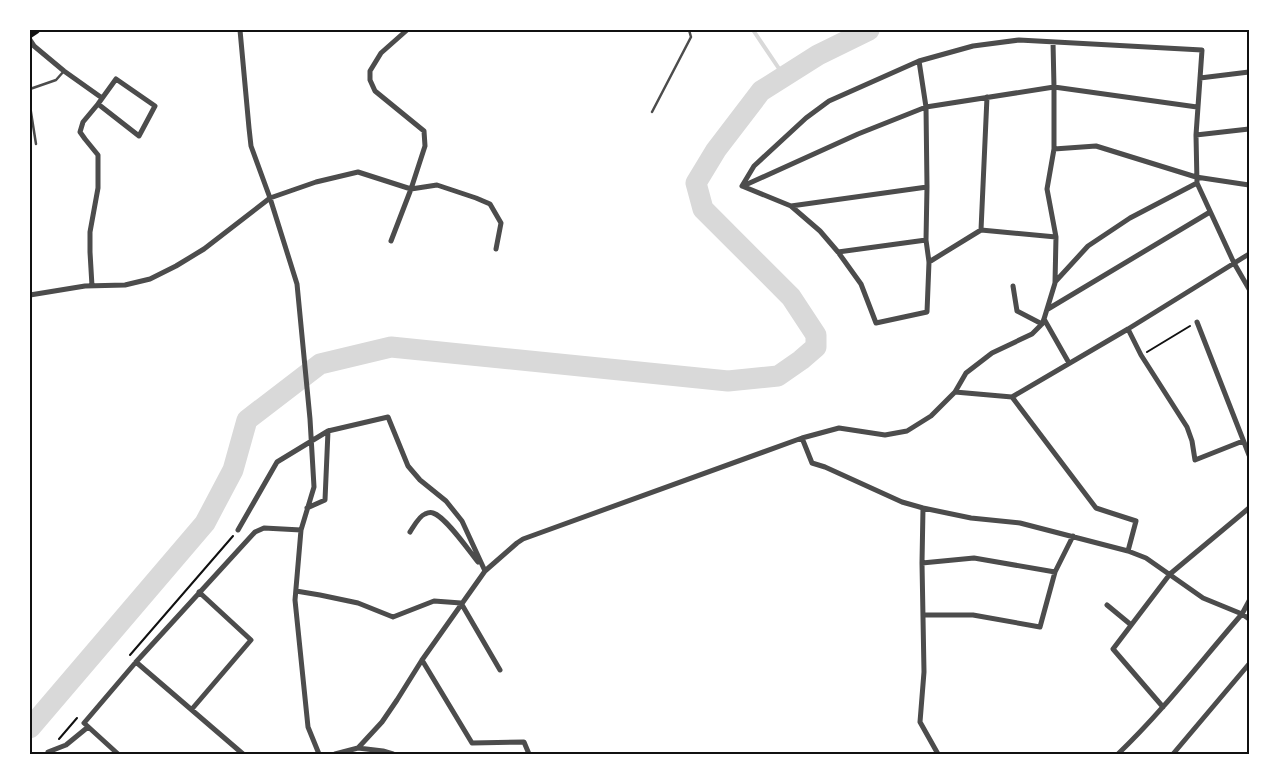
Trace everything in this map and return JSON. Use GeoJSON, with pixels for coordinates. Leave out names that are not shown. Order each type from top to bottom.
{"type":"FeatureCollection","features":[{"type":"Feature","properties":{"kind":"main road"},"geometry":{"type":"LineString","coordinates":[[30,34],[36,30]]}},
{"type":"Feature","properties":{"kind":"street"},"geometry":{"type":"LineString","coordinates":[[240,30],[251,146],[298,284],[314,487],[301,530],[296,608],[308,727],[319,754]]}},
{"type":"Feature","properties":{"kind":"street"},"geometry":{"type":"LineString","coordinates":[[392,241],[425,146],[424,131],[375,91],[370,80],[370,71],[381,54],[407,30]]}},
{"type":"Feature","properties":{"kind":"street"},"geometry":{"type":"LineString","coordinates":[[30,40],[34,46],[64,71],[102,98]]}},
{"type":"Feature","properties":{"kind":"street"},"geometry":{"type":"LineString","coordinates":[[742,186],[754,166],[806,118],[829,100],[919,61],[974,46],[1019,40],[1202,50],[1197,108],[1196,183],[1234,263],[1249,289]]}},
{"type":"Feature","properties":{"kind":"street"},"geometry":{"type":"LineString","coordinates":[[358,748],[382,722],[422,660],[485,571],[523,539],[802,438],[839,428],[885,435],[906,430],[931,416],[955,392],[966,373],[992,353],[1032,334],[1043,321],[1055,283],[1056,237],[1048,189],[1054,150],[1052,42]]}},
{"type":"Feature","properties":{"kind":"street"},"geometry":{"type":"LineString","coordinates":[[742,186],[791,206],[820,231],[861,284],[876,322],[927,312],[926,107],[919,61]]}},
{"type":"Feature","properties":{"kind":"street"},"geometry":{"type":"LineString","coordinates":[[1200,78],[1249,72]]}},
{"type":"Feature","properties":{"kind":"street"},"geometry":{"type":"LineString","coordinates":[[92,286],[90,232],[98,188],[98,155],[80,132],[83,122],[116,79],[155,106],[139,136],[98,104]]}},
{"type":"Feature","properties":{"kind":"street"},"geometry":{"type":"LineString","coordinates":[[742,186],[858,134],[926,107],[1054,87],[1197,108]]}},
{"type":"Feature","properties":{"kind":"street"},"geometry":{"type":"LineString","coordinates":[[981,230],[987,97]]}},
{"type":"Feature","properties":{"kind":"street"},"geometry":{"type":"LineString","coordinates":[[1196,135],[1249,129]]}},
{"type":"Feature","properties":{"kind":"street"},"geometry":{"type":"LineString","coordinates":[[1054,150],[1096,146],[1196,177],[1249,185]]}},
{"type":"Feature","properties":{"kind":"street"},"geometry":{"type":"LineString","coordinates":[[30,295],[92,286],[124,285],[150,279],[204,249],[270,198],[316,182],[358,172],[411,189],[437,184],[490,204],[501,223],[496,250]]}},
{"type":"Feature","properties":{"kind":"street"},"geometry":{"type":"LineString","coordinates":[[1055,283],[1088,246],[1130,218],[1196,183]]}},
{"type":"Feature","properties":{"kind":"street"},"geometry":{"type":"LineString","coordinates":[[791,206],[927,187]]}},
{"type":"Feature","properties":{"kind":"street"},"geometry":{"type":"LineString","coordinates":[[1048,309],[1210,212]]}},
{"type":"Feature","properties":{"kind":"street"},"geometry":{"type":"LineString","coordinates":[[928,262],[981,230],[1056,237]]}},
{"type":"Feature","properties":{"kind":"street"},"geometry":{"type":"LineString","coordinates":[[838,252],[926,240]]}},
{"type":"Feature","properties":{"kind":"street"},"geometry":{"type":"LineString","coordinates":[[955,392],[1012,397],[1128,329],[1249,254]]}},
{"type":"Feature","properties":{"kind":"street"},"geometry":{"type":"LineString","coordinates":[[1013,286],[1017,311],[1043,321],[1069,363]]}},
{"type":"Feature","properties":{"kind":"street"},"geometry":{"type":"LineString","coordinates":[[1197,322],[1249,455]]}},
{"type":"Feature","properties":{"kind":"street"},"geometry":{"type":"LineString","coordinates":[[1128,329],[1141,355],[1187,427],[1192,441],[1195,460],[1243,441]]}},
{"type":"Feature","properties":{"kind":"street"},"geometry":{"type":"LineString","coordinates":[[1012,397],[1096,508],[1136,522],[1128,551]]}},
{"type":"Feature","properties":{"kind":"street"},"geometry":{"type":"LineString","coordinates":[[238,530],[277,462],[328,431],[388,417],[408,466],[420,480],[446,501],[462,522],[485,571]]}},
{"type":"Feature","properties":{"kind":"street"},"geometry":{"type":"LineString","coordinates":[[307,508],[325,500],[328,431]]}},
{"type":"Feature","properties":{"kind":"street"},"geometry":{"type":"LineString","coordinates":[[802,438],[812,463],[902,502],[971,518],[1020,523],[1128,551],[1146,558],[1203,598],[1242,614],[1249,619]]}},
{"type":"Feature","properties":{"kind":"street"},"geometry":{"type":"LineString","coordinates":[[923,508],[924,672],[920,722],[938,754]]}},
{"type":"Feature","properties":{"kind":"street"},"geometry":{"type":"LineString","coordinates":[[1163,707],[1113,649],[1130,624],[1170,574],[1249,508]]}},
{"type":"Feature","properties":{"kind":"street"},"geometry":{"type":"LineString","coordinates":[[410,532],[424,514],[433,513],[453,530],[485,571]]}},
{"type":"Feature","properties":{"kind":"street"},"geometry":{"type":"LineString","coordinates":[[118,754],[84,723],[136,662],[254,532],[264,528],[301,530]]}},
{"type":"Feature","properties":{"kind":"street"},"geometry":{"type":"LineString","coordinates":[[923,615],[973,615],[1040,627],[1056,572],[1073,536]]}},
{"type":"Feature","properties":{"kind":"street"},"geometry":{"type":"LineString","coordinates":[[922,563],[974,558],[1056,572]]}},
{"type":"Feature","properties":{"kind":"street"},"geometry":{"type":"LineString","coordinates":[[296,591],[358,603],[392,617],[434,601],[461,603]]}},
{"type":"Feature","properties":{"kind":"street"},"geometry":{"type":"LineString","coordinates":[[192,709],[251,640],[199,592]]}},
{"type":"Feature","properties":{"kind":"street"},"geometry":{"type":"LineString","coordinates":[[1118,754],[1163,707],[1242,614],[1249,601]]}},
{"type":"Feature","properties":{"kind":"street"},"geometry":{"type":"LineString","coordinates":[[461,603],[500,670]]}},
{"type":"Feature","properties":{"kind":"street"},"geometry":{"type":"LineString","coordinates":[[1107,605],[1130,624]]}},
{"type":"Feature","properties":{"kind":"street"},"geometry":{"type":"LineString","coordinates":[[422,660],[472,743],[524,742],[529,754]]}},
{"type":"Feature","properties":{"kind":"street"},"geometry":{"type":"LineString","coordinates":[[136,662],[243,754]]}},
{"type":"Feature","properties":{"kind":"street"},"geometry":{"type":"LineString","coordinates":[[1173,754],[1249,664]]}},
{"type":"Feature","properties":{"kind":"street"},"geometry":{"type":"LineString","coordinates":[[48,752],[66,745],[88,727]]}},
{"type":"Feature","properties":{"kind":"street"},"geometry":{"type":"LineString","coordinates":[[335,754],[358,748],[392,754]]}},
{"type":"Feature","properties":{"kind":"lane"},"geometry":{"type":"LineString","coordinates":[[652,112],[692,37],[689,30]]}},
{"type":"Feature","properties":{"kind":"lane"},"geometry":{"type":"LineString","coordinates":[[30,89],[56,80],[64,71]]}},
{"type":"Feature","properties":{"kind":"lane"},"geometry":{"type":"LineString","coordinates":[[30,106],[36,144]]}},
{"type":"Feature","properties":{"kind":"path"},"geometry":{"type":"LineString","coordinates":[[1141,355],[1197,322]]}},
{"type":"Feature","properties":{"kind":"path"},"geometry":{"type":"LineString","coordinates":[[127,658],[238,530]]}},
{"type":"Feature","properties":{"kind":"path"},"geometry":{"type":"LineString","coordinates":[[48,752],[77,717]]}},
{"type":"Feature","properties":{"kind":"waterway"},"geometry":{"type":"LineString","coordinates":[[753,30],[784,76]]}},
{"type":"Feature","properties":{"kind":"waterway"},"geometry":{"type":"LineString","coordinates":[[30,728],[205,523],[233,470],[247,420],[320,364],[391,347],[728,381],[778,376],[801,360],[816,347],[816,335],[791,297],[703,209],[696,183],[716,150],[761,91],[818,55],[869,30]]}}]}
